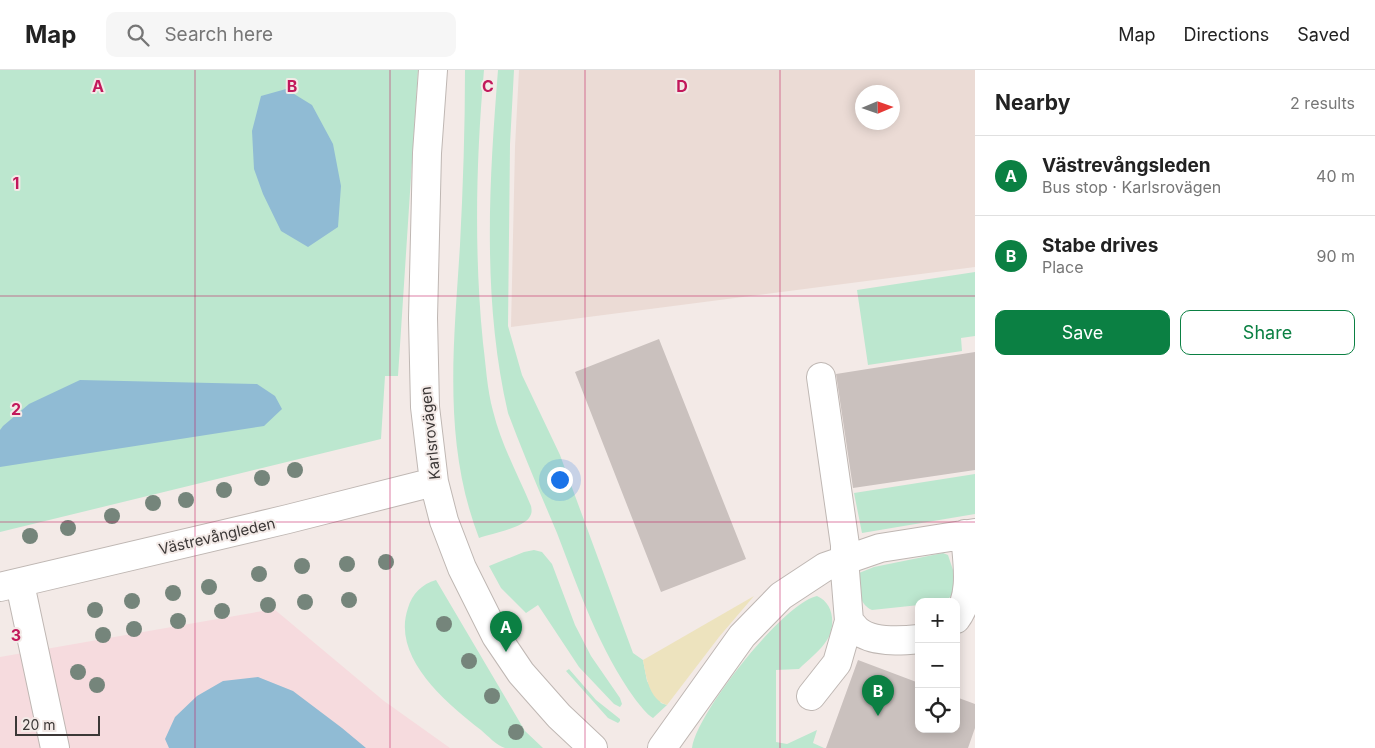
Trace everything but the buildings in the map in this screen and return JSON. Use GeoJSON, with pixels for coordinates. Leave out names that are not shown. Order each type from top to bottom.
{"type":"FeatureCollection","features":[{"type":"Feature","properties":{"kind":"street","name":"Karlsrovägen"},"geometry":{"type":"LineString","coordinates":[[434,70],[427,153],[423,318],[425,407],[434,482],[444,521],[462,568],[496,636],[521,673],[560,716],[593,748]]}},
{"type":"Feature","properties":{"kind":"street"},"geometry":{"type":"LineString","coordinates":[[810,696],[838,663],[849,621],[845,545],[821,377]]}},
{"type":"Feature","properties":{"kind":"street","name":"Västrevångleden"},"geometry":{"type":"LineString","coordinates":[[10,585],[434,482]]}},
{"type":"Feature","properties":{"kind":"street"},"geometry":{"type":"LineString","coordinates":[[662,748],[742,636],[781,596],[825,566],[880,548],[970,534],[968,591],[960,614]]}},
{"type":"Feature","properties":{"kind":"street"},"geometry":{"type":"LineString","coordinates":[[10,585],[55,748]]}},
{"type":"Feature","properties":{"kind":"street"},"geometry":{"type":"LineString","coordinates":[[849,621],[858,631],[876,638],[915,639]]}},
{"type":"Feature","properties":{"kind":"shaded area"},"geometry":{"type":"Polygon","coordinates":[[[519,70],[975,70],[975,267],[511,327],[515,147],[519,70]]]}},
{"type":"Feature","properties":{"kind":"shaded area"},"geometry":{"type":"Polygon","coordinates":[[[274,609],[384,701],[450,748],[0,748],[0,657],[274,609]]]}},
{"type":"Feature","properties":{"kind":"green space"},"geometry":{"type":"Polygon","coordinates":[[[0,70],[418,70],[398,376],[385,376],[381,439],[0,532],[0,70]]]}},
{"type":"Feature","properties":{"kind":"green space"},"geometry":{"type":"Polygon","coordinates":[[[465,70],[484,70],[479,138],[477,241],[480,309],[488,386],[500,435],[532,511],[529,518],[520,525],[479,538],[467,502],[460,466],[453,393],[463,179],[465,70]]]}},
{"type":"Feature","properties":{"kind":"green space"},"geometry":{"type":"Polygon","coordinates":[[[498,70],[514,70],[510,144],[508,326],[522,375],[560,455],[633,653],[643,660],[647,681],[661,703],[667,705],[653,718],[635,699],[622,680],[600,640],[508,413],[494,328],[491,285],[490,199],[498,70]]]}},
{"type":"Feature","properties":{"kind":"green space"},"geometry":{"type":"Polygon","coordinates":[[[975,272],[975,336],[961,338],[962,351],[868,365],[857,290],[975,272]]]}},
{"type":"Feature","properties":{"kind":"green space"},"geometry":{"type":"Polygon","coordinates":[[[975,474],[975,514],[862,533],[854,493],[975,474]]]}},
{"type":"Feature","properties":{"kind":"green space"},"geometry":{"type":"Polygon","coordinates":[[[534,550],[542,552],[552,564],[575,625],[591,656],[620,698],[622,704],[620,707],[614,704],[579,667],[538,605],[526,613],[501,588],[489,566],[534,550]]]}},
{"type":"Feature","properties":{"kind":"green space"},"geometry":{"type":"Polygon","coordinates":[[[943,553],[948,555],[954,573],[954,593],[949,598],[915,598],[915,605],[872,610],[861,599],[859,573],[874,567],[943,553]]]}},
{"type":"Feature","properties":{"kind":"green space"},"geometry":{"type":"Polygon","coordinates":[[[436,580],[525,731],[543,748],[505,748],[499,745],[452,706],[425,677],[414,661],[407,644],[405,626],[408,608],[418,590],[436,580]]]}},
{"type":"Feature","properties":{"kind":"green space"},"geometry":{"type":"Polygon","coordinates":[[[817,596],[823,599],[830,609],[832,628],[824,644],[799,669],[776,670],[776,742],[787,744],[817,730],[813,743],[824,748],[692,748],[697,732],[708,711],[743,662],[784,618],[802,603],[817,596]]]}},
{"type":"Feature","properties":{"kind":"green space"},"geometry":{"type":"Polygon","coordinates":[[[569,669],[596,700],[620,719],[618,723],[608,718],[566,671],[569,669]]]}},
{"type":"Feature","properties":{"kind":"sand"},"geometry":{"type":"Polygon","coordinates":[[[754,596],[719,637],[667,705],[656,698],[649,687],[643,660],[754,596]]]}},
{"type":"Feature","properties":{"kind":"water"},"geometry":{"type":"Polygon","coordinates":[[[286,89],[312,105],[333,144],[341,186],[338,227],[308,247],[281,231],[263,194],[254,169],[252,131],[261,96],[286,89]]]}},
{"type":"Feature","properties":{"kind":"water"},"geometry":{"type":"Polygon","coordinates":[[[80,380],[257,384],[275,396],[282,409],[264,426],[0,467],[0,430],[3,426],[29,404],[80,380]]]}},
{"type":"Feature","properties":{"kind":"water"},"geometry":{"type":"Polygon","coordinates":[[[258,677],[293,691],[366,748],[169,748],[165,739],[175,717],[197,696],[223,681],[258,677]]]}},
{"type":"Feature","properties":{"kind":"place","name":"Västrevångsleden"},"geometry":{"type":"Point","coordinates":[506,652]}},
{"type":"Feature","properties":{"kind":"place","name":"Stabe drives"},"geometry":{"type":"Point","coordinates":[878,716]}}]}
